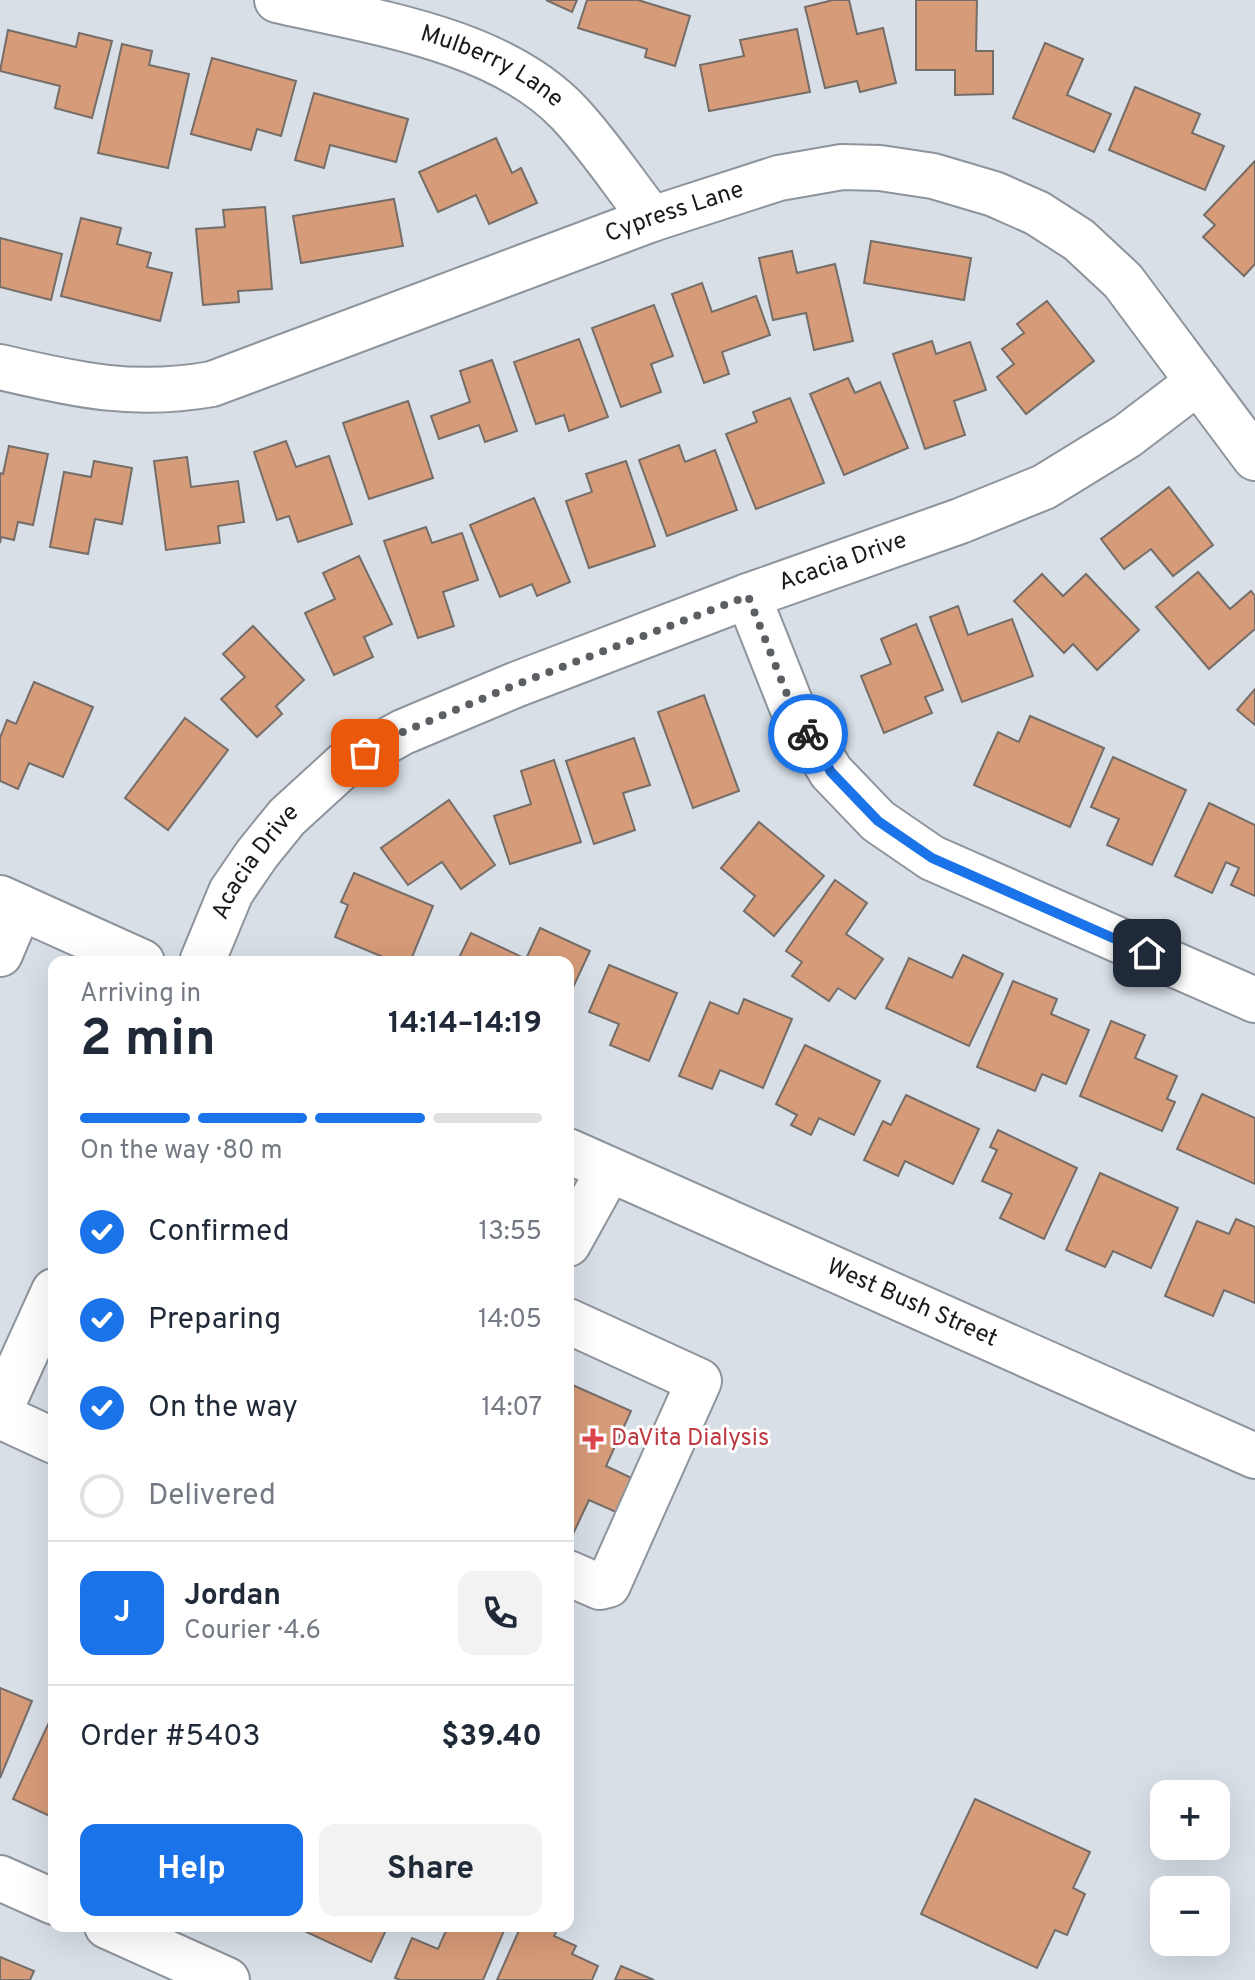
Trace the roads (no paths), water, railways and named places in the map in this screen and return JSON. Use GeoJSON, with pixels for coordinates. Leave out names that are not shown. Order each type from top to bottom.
{"type":"FeatureCollection","features":[{"type":"Feature","properties":{"kind":"street","name":"Mulberry Lane"},"geometry":{"type":"LineString","coordinates":[[277,0],[409,30],[509,69],[549,95],[570,114],[652,219]]}},
{"type":"Feature","properties":{"kind":"street","name":"Cypress Lane"},"geometry":{"type":"LineString","coordinates":[[0,367],[79,385],[133,392],[212,384],[652,219],[779,178],[842,167],[880,168],[933,176],[994,194],[1037,213],[1079,240],[1123,281],[1255,458]]}},
{"type":"Feature","properties":{"kind":"street","name":"Acacia Drive"},"geometry":{"type":"LineString","coordinates":[[204,956],[231,892],[257,854],[287,817],[345,764],[403,732],[473,703],[748,596],[960,521],[1044,487],[1127,436],[1198,382]]}},
{"type":"Feature","properties":{"kind":"street"},"geometry":{"type":"LineString","coordinates":[[748,596],[792,707],[831,772],[878,821],[932,858],[1255,1000]]}},
{"type":"Feature","properties":{"kind":"street"},"geometry":{"type":"LineString","coordinates":[[0,954],[10,902],[129,956]]}},
{"type":"Feature","properties":{"kind":"street","name":"West Bush Street"},"geometry":{"type":"LineString","coordinates":[[574,1154],[1255,1456]]}},
{"type":"Feature","properties":{"kind":"street"},"geometry":{"type":"LineString","coordinates":[[574,1233],[609,1170]]}},
{"type":"Feature","properties":{"kind":"street"},"geometry":{"type":"LineString","coordinates":[[48,1305],[0,1413],[48,1438]]}},
{"type":"Feature","properties":{"kind":"street"},"geometry":{"type":"LineString","coordinates":[[574,1324],[699,1381],[588,1579]]}},
{"type":"Feature","properties":{"kind":"street"},"geometry":{"type":"LineString","coordinates":[[0,1878],[48,1899]]}},
{"type":"Feature","properties":{"kind":"street"},"geometry":{"type":"LineString","coordinates":[[120,1932],[227,1980]]}},
{"type":"Feature","properties":{"kind":"place","name":"DaVita Dialysis"},"geometry":{"type":"Point","coordinates":[593,1439]}}]}
